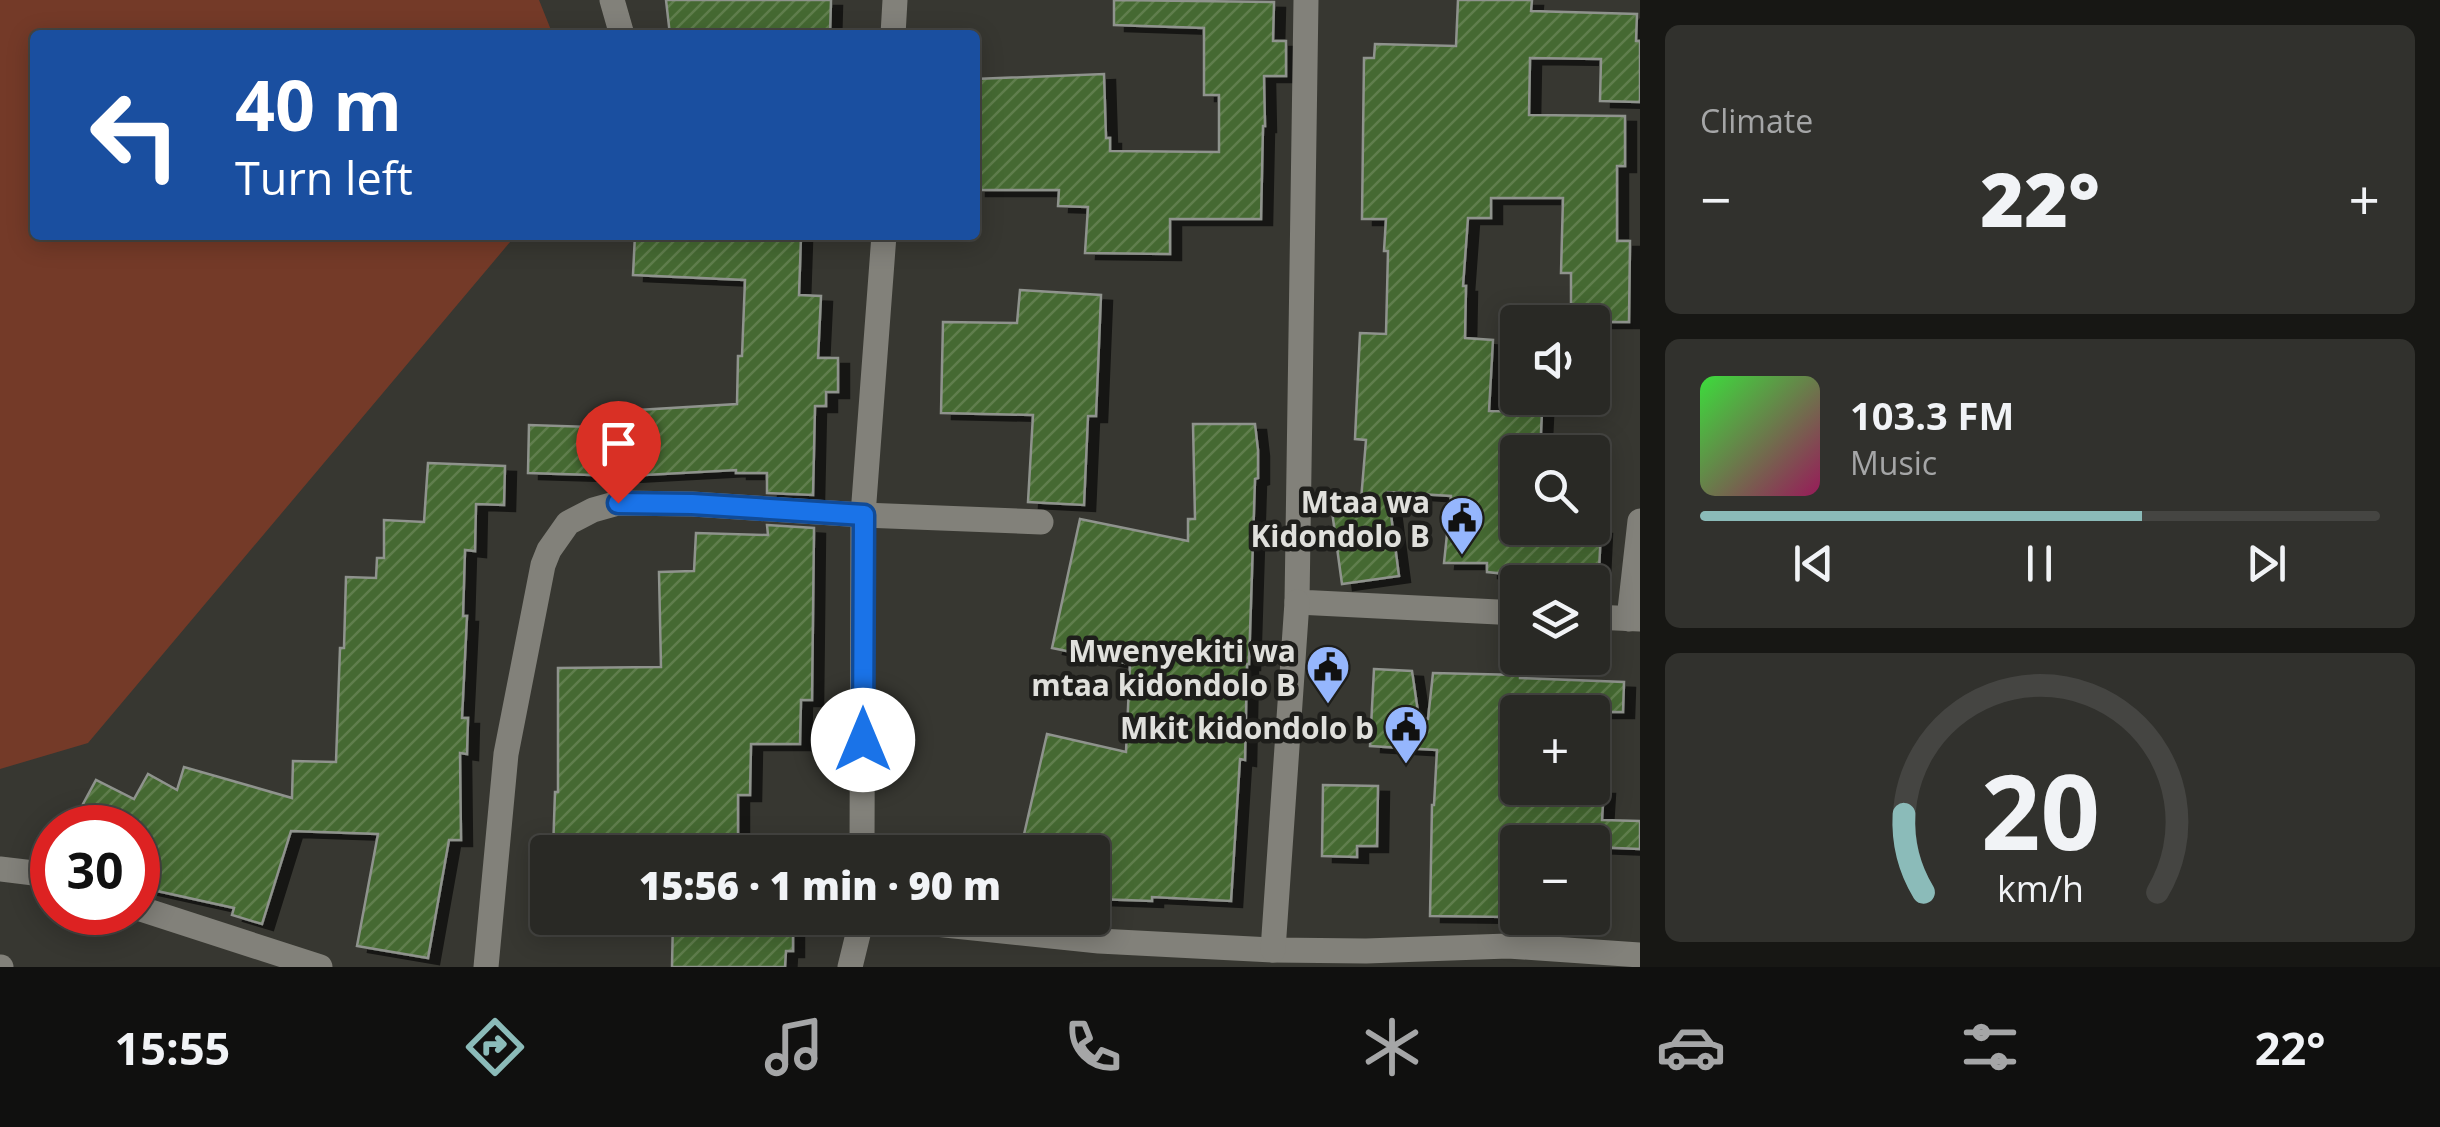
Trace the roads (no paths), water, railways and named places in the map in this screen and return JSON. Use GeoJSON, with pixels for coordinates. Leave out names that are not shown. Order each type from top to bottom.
{"type":"FeatureCollection","features":[{"type":"Feature","properties":{"kind":"street"},"geometry":{"type":"LineString","coordinates":[[612,0],[621,30]]}},
{"type":"Feature","properties":{"kind":"street"},"geometry":{"type":"LineString","coordinates":[[893,30],[894,0]]}},
{"type":"Feature","properties":{"kind":"street"},"geometry":{"type":"LineString","coordinates":[[1274,950],[1296,602],[1306,0]]}},
{"type":"Feature","properties":{"kind":"street"},"geometry":{"type":"LineString","coordinates":[[862,835],[864,515],[884,240]]}},
{"type":"Feature","properties":{"kind":"street"},"geometry":{"type":"LineString","coordinates":[[486,967],[506,754],[543,565],[568,523],[592,510],[618,503],[1041,522]]}},
{"type":"Feature","properties":{"kind":"street"},"geometry":{"type":"LineString","coordinates":[[1610,618],[1635,619],[1640,521]]}},
{"type":"Feature","properties":{"kind":"street"},"geometry":{"type":"LineString","coordinates":[[1296,602],[1500,612]]}},
{"type":"Feature","properties":{"kind":"street"},"geometry":{"type":"LineString","coordinates":[[0,870],[30,873]]}},
{"type":"Feature","properties":{"kind":"street"},"geometry":{"type":"LineString","coordinates":[[160,915],[320,967]]}},
{"type":"Feature","properties":{"kind":"street"},"geometry":{"type":"LineString","coordinates":[[850,967],[858,935]]}},
{"type":"Feature","properties":{"kind":"street"},"geometry":{"type":"LineString","coordinates":[[1041,935],[1274,950],[1508,946],[1640,956]]}},
{"type":"Feature","properties":{"kind":"place","name":"Mtaa wa Kidondolo B"},"geometry":{"type":"Point","coordinates":[1462,556]}},
{"type":"Feature","properties":{"kind":"place","name":"Mwenyekiti wa mtaa kidondolo B"},"geometry":{"type":"Point","coordinates":[1328,705]}},
{"type":"Feature","properties":{"kind":"place","name":"Mkit kidondolo b"},"geometry":{"type":"Point","coordinates":[1406,765]}}]}
